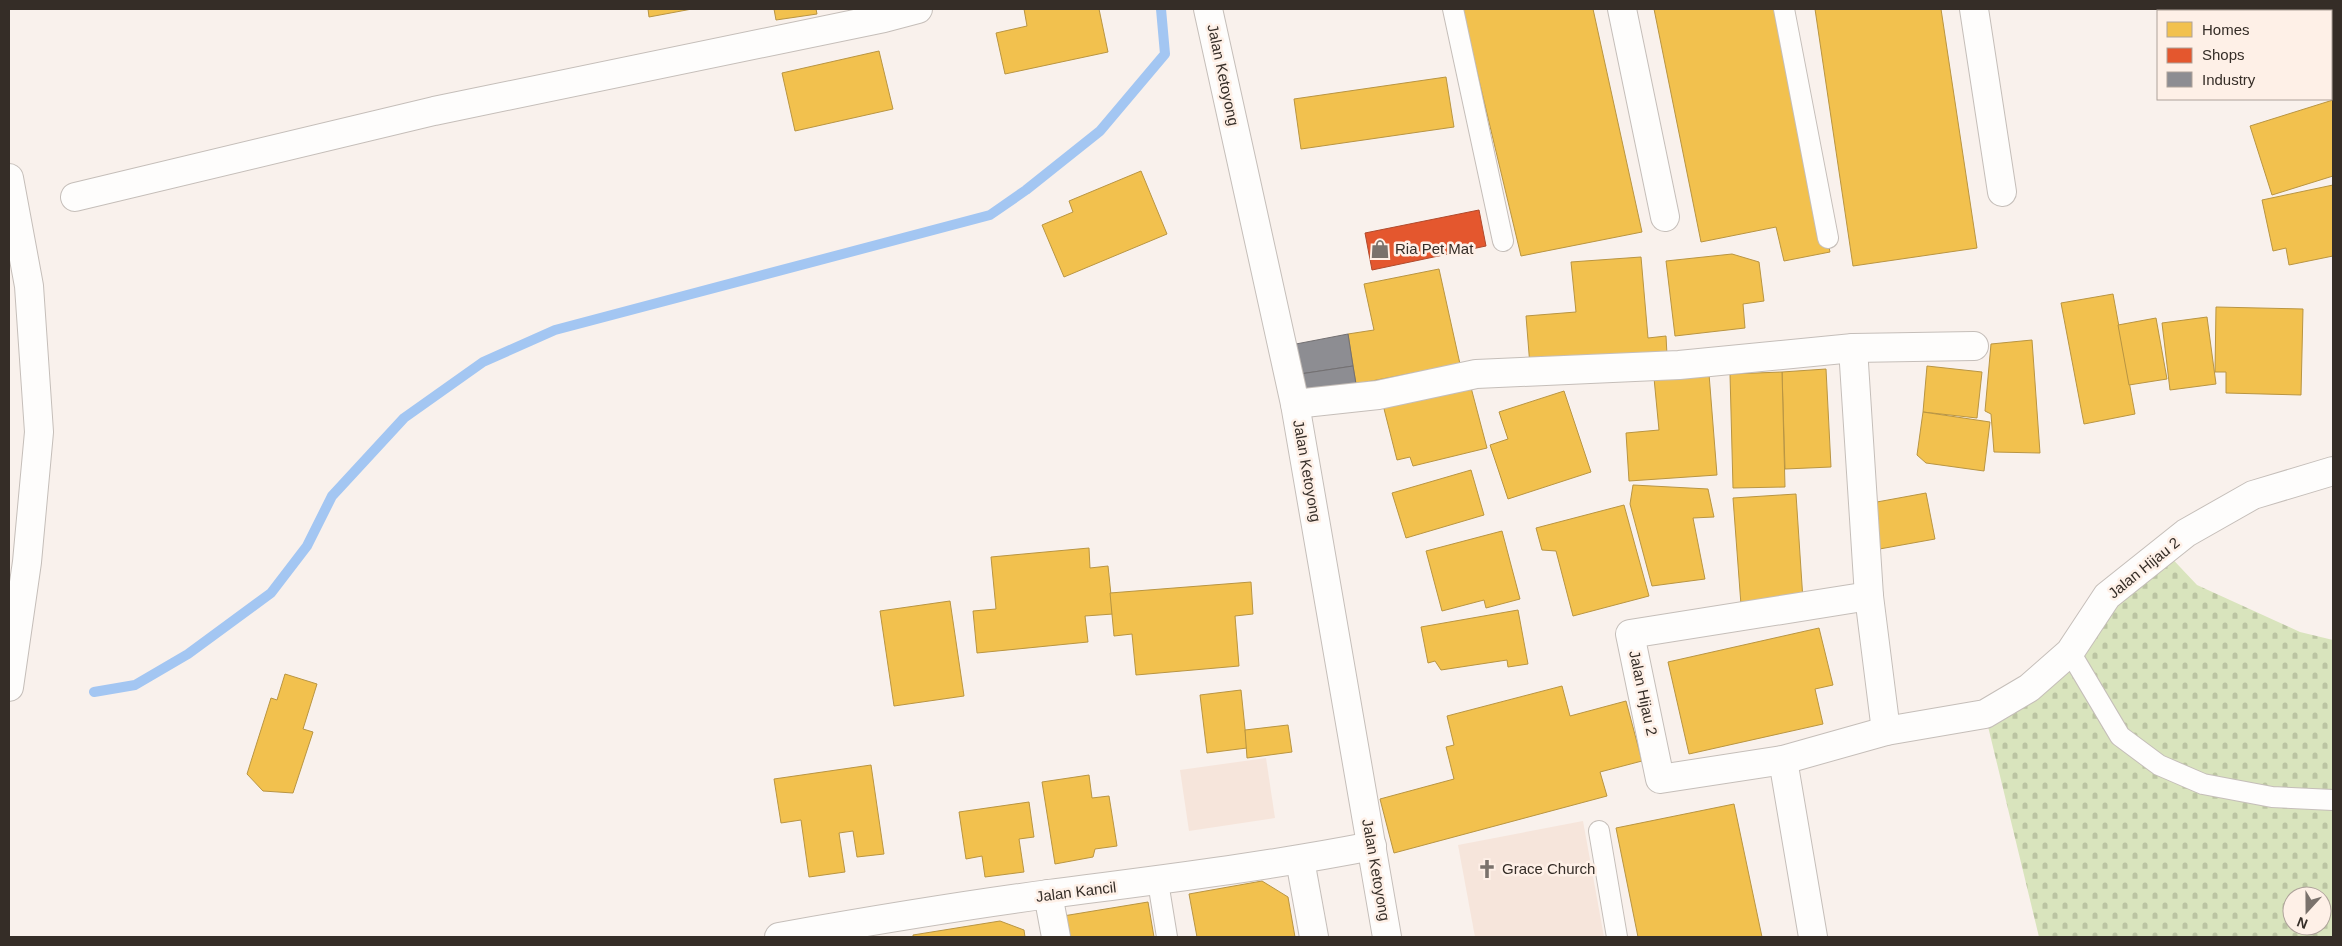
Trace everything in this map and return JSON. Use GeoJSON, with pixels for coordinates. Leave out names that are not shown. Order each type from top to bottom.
{"type":"FeatureCollection","features":[{"type":"Feature","properties":{"kind":"street"},"geometry":{"type":"LineString","coordinates":[[75,197],[434,111],[884,18],[918,9]]}},
{"type":"Feature","properties":{"kind":"street","name":"Jalan Ketoyong"},"geometry":{"type":"LineString","coordinates":[[1208,9],[1296,404],[1387,937]]}},
{"type":"Feature","properties":{"kind":"street"},"geometry":{"type":"LineString","coordinates":[[1622,9],[1666,218]]}},
{"type":"Feature","properties":{"kind":"street"},"geometry":{"type":"LineString","coordinates":[[1974,9],[2002,192]]}},
{"type":"Feature","properties":{"kind":"street"},"geometry":{"type":"LineString","coordinates":[[9,178],[29,286],[39,432],[27,562],[9,687]]}},
{"type":"Feature","properties":{"kind":"street"},"geometry":{"type":"LineString","coordinates":[[1296,404],[1378,395],[1476,374],[1679,365],[1853,348],[1974,346]]}},
{"type":"Feature","properties":{"kind":"street"},"geometry":{"type":"LineString","coordinates":[[1853,348],[1869,596],[1886,731]]}},
{"type":"Feature","properties":{"kind":"street","name":"Jalan Hijau 2"},"geometry":{"type":"LineString","coordinates":[[1869,596],[1630,634],[1660,779],[1783,760],[1886,731],[1940,724],[1985,714],[2029,688],[2070,652],[2107,596],[2186,533],[2253,495],[2333,471]]}},
{"type":"Feature","properties":{"kind":"street"},"geometry":{"type":"LineString","coordinates":[[1783,760],[1814,937]]}},
{"type":"Feature","properties":{"kind":"street","name":"Jalan Kancil"},"geometry":{"type":"LineString","coordinates":[[795,936],[1048,894],[1158,882],[1300,860],[1372,846]]}},
{"type":"Feature","properties":{"kind":"street"},"geometry":{"type":"LineString","coordinates":[[1300,860],[1314,937]]}},
{"type":"Feature","properties":{"kind":"street"},"geometry":{"type":"LineString","coordinates":[[1048,894],[1056,937]]}},
{"type":"Feature","properties":{"kind":"lane"},"geometry":{"type":"LineString","coordinates":[[1453,9],[1503,241]]}},
{"type":"Feature","properties":{"kind":"lane"},"geometry":{"type":"LineString","coordinates":[[1784,9],[1828,238]]}},
{"type":"Feature","properties":{"kind":"lane"},"geometry":{"type":"LineString","coordinates":[[2070,652],[2120,736],[2159,765],[2203,784],[2272,797],[2333,800]]}},
{"type":"Feature","properties":{"kind":"lane"},"geometry":{"type":"LineString","coordinates":[[1599,831],[1617,937]]}},
{"type":"Feature","properties":{"kind":"lane"},"geometry":{"type":"LineString","coordinates":[[1158,882],[1167,937]]}},
{"type":"Feature","properties":{"kind":"shaded area"},"geometry":{"type":"Polygon","coordinates":[[[1266,758],[1275,818],[1189,831],[1180,770],[1266,758]]]}},
{"type":"Feature","properties":{"kind":"shaded area"},"geometry":{"type":"Polygon","coordinates":[[[1583,821],[1604,937],[1475,937],[1458,845],[1583,821]]]}},
{"type":"Feature","properties":{"kind":"green space"},"geometry":{"type":"Polygon","coordinates":[[[2164,550],[2197,585],[2300,632],[2333,640],[2333,937],[2039,937],[1985,714],[2164,550]]]}},
{"type":"Feature","properties":{"kind":"building: Homes"},"geometry":{"type":"Polygon","coordinates":[[[648,9],[692,9],[649,17],[648,9]]]}},
{"type":"Feature","properties":{"kind":"building: Homes"},"geometry":{"type":"Polygon","coordinates":[[[774,9],[816,9],[817,14],[776,20],[774,9]]]}},
{"type":"Feature","properties":{"kind":"building: Homes"},"geometry":{"type":"Polygon","coordinates":[[[1024,9],[1099,9],[1108,52],[1005,74],[996,33],[1027,26],[1024,9]]]}},
{"type":"Feature","properties":{"kind":"building: Homes"},"geometry":{"type":"Polygon","coordinates":[[[1462,9],[1593,9],[1642,232],[1521,256],[1462,9]]]}},
{"type":"Feature","properties":{"kind":"building: Homes"},"geometry":{"type":"Polygon","coordinates":[[[1654,9],[1781,9],[1830,252],[1784,261],[1776,227],[1701,242],[1654,9]]]}},
{"type":"Feature","properties":{"kind":"building: Homes"},"geometry":{"type":"Polygon","coordinates":[[[1815,9],[1941,9],[1977,248],[1853,266],[1815,9]]]}},
{"type":"Feature","properties":{"kind":"building: Homes"},"geometry":{"type":"Polygon","coordinates":[[[879,51],[893,109],[795,131],[782,73],[879,51]]]}},
{"type":"Feature","properties":{"kind":"building: Homes"},"geometry":{"type":"Polygon","coordinates":[[[1446,77],[1454,127],[1301,149],[1294,99],[1446,77]]]}},
{"type":"Feature","properties":{"kind":"building: Homes"},"geometry":{"type":"Polygon","coordinates":[[[2333,100],[2333,176],[2272,195],[2250,126],[2333,100]]]}},
{"type":"Feature","properties":{"kind":"building: Homes"},"geometry":{"type":"Polygon","coordinates":[[[1141,171],[1167,234],[1064,277],[1042,225],[1073,212],[1069,201],[1141,171]]]}},
{"type":"Feature","properties":{"kind":"building: Homes"},"geometry":{"type":"Polygon","coordinates":[[[2333,185],[2333,256],[2289,265],[2286,248],[2273,251],[2262,200],[2333,185]]]}},
{"type":"Feature","properties":{"kind":"building: Homes"},"geometry":{"type":"Polygon","coordinates":[[[1732,254],[1759,262],[1764,301],[1743,304],[1745,328],[1675,336],[1666,261],[1732,254]]]}},
{"type":"Feature","properties":{"kind":"building: Homes"},"geometry":{"type":"Polygon","coordinates":[[[1641,257],[1648,338],[1666,336],[1667,355],[1530,366],[1526,316],[1576,312],[1571,262],[1641,257]]]}},
{"type":"Feature","properties":{"kind":"building: Homes"},"geometry":{"type":"Polygon","coordinates":[[[1439,269],[1460,364],[1356,384],[1348,334],[1374,330],[1364,284],[1439,269]]]}},
{"type":"Feature","properties":{"kind":"building: Homes"},"geometry":{"type":"Polygon","coordinates":[[[2113,294],[2135,414],[2084,424],[2061,303],[2113,294]]]}},
{"type":"Feature","properties":{"kind":"building: Homes"},"geometry":{"type":"Polygon","coordinates":[[[2216,307],[2303,309],[2301,395],[2226,393],[2226,372],[2215,372],[2216,307]]]}},
{"type":"Feature","properties":{"kind":"building: Homes"},"geometry":{"type":"Polygon","coordinates":[[[2207,317],[2216,384],[2170,390],[2162,323],[2207,317]]]}},
{"type":"Feature","properties":{"kind":"building: Homes"},"geometry":{"type":"Polygon","coordinates":[[[2156,318],[2167,379],[2129,385],[2118,325],[2156,318]]]}},
{"type":"Feature","properties":{"kind":"building: Homes"},"geometry":{"type":"Polygon","coordinates":[[[2032,340],[2040,453],[1994,452],[1991,414],[1985,411],[1991,344],[2032,340]]]}},
{"type":"Feature","properties":{"kind":"building: Homes"},"geometry":{"type":"Polygon","coordinates":[[[1927,366],[1982,372],[1977,418],[1923,412],[1927,366]]]}},
{"type":"Feature","properties":{"kind":"building: Homes"},"geometry":{"type":"Polygon","coordinates":[[[1826,369],[1831,467],[1785,469],[1782,372],[1826,369]]]}},
{"type":"Feature","properties":{"kind":"building: Homes"},"geometry":{"type":"Polygon","coordinates":[[[1782,372],[1785,487],[1733,488],[1730,374],[1782,372]]]}},
{"type":"Feature","properties":{"kind":"building: Homes"},"geometry":{"type":"Polygon","coordinates":[[[1709,374],[1717,475],[1629,481],[1626,433],[1659,430],[1654,378],[1709,374]]]}},
{"type":"Feature","properties":{"kind":"building: Homes"},"geometry":{"type":"Polygon","coordinates":[[[1469,380],[1487,448],[1413,466],[1410,457],[1397,460],[1382,401],[1469,380]]]}},
{"type":"Feature","properties":{"kind":"building: Homes"},"geometry":{"type":"Polygon","coordinates":[[[1564,391],[1591,472],[1508,499],[1490,445],[1508,439],[1499,412],[1564,391]]]}},
{"type":"Feature","properties":{"kind":"building: Homes"},"geometry":{"type":"Polygon","coordinates":[[[1923,412],[1990,422],[1984,471],[1926,463],[1917,455],[1923,412]]]}},
{"type":"Feature","properties":{"kind":"building: Homes"},"geometry":{"type":"Polygon","coordinates":[[[1471,470],[1484,515],[1406,538],[1392,493],[1471,470]]]}},
{"type":"Feature","properties":{"kind":"building: Homes"},"geometry":{"type":"Polygon","coordinates":[[[1633,485],[1708,489],[1714,517],[1693,518],[1705,579],[1652,586],[1630,504],[1633,485]]]}},
{"type":"Feature","properties":{"kind":"building: Homes"},"geometry":{"type":"Polygon","coordinates":[[[1926,493],[1935,539],[1874,550],[1866,504],[1926,493]]]}},
{"type":"Feature","properties":{"kind":"building: Homes"},"geometry":{"type":"Polygon","coordinates":[[[1796,494],[1803,600],[1741,605],[1733,498],[1796,494]]]}},
{"type":"Feature","properties":{"kind":"building: Homes"},"geometry":{"type":"Polygon","coordinates":[[[1624,505],[1649,596],[1573,616],[1556,551],[1542,550],[1536,528],[1624,505]]]}},
{"type":"Feature","properties":{"kind":"building: Homes"},"geometry":{"type":"Polygon","coordinates":[[[1502,531],[1520,599],[1486,608],[1484,600],[1442,611],[1426,551],[1502,531]]]}},
{"type":"Feature","properties":{"kind":"building: Homes"},"geometry":{"type":"Polygon","coordinates":[[[1089,548],[1090,568],[1108,566],[1113,614],[1085,616],[1088,642],[977,653],[973,611],[996,609],[991,557],[1089,548]]]}},
{"type":"Feature","properties":{"kind":"building: Homes"},"geometry":{"type":"Polygon","coordinates":[[[1251,582],[1253,614],[1235,616],[1239,666],[1136,675],[1132,634],[1114,636],[1110,593],[1251,582]]]}},
{"type":"Feature","properties":{"kind":"building: Homes"},"geometry":{"type":"Polygon","coordinates":[[[950,601],[964,696],[894,706],[880,611],[950,601]]]}},
{"type":"Feature","properties":{"kind":"building: Homes"},"geometry":{"type":"Polygon","coordinates":[[[1518,610],[1528,664],[1508,667],[1507,660],[1441,670],[1435,661],[1428,663],[1421,627],[1518,610]]]}},
{"type":"Feature","properties":{"kind":"building: Homes"},"geometry":{"type":"Polygon","coordinates":[[[1819,628],[1833,685],[1815,689],[1823,724],[1689,754],[1668,662],[1819,628]]]}},
{"type":"Feature","properties":{"kind":"building: Homes"},"geometry":{"type":"Polygon","coordinates":[[[285,674],[317,684],[303,729],[313,732],[293,793],[263,791],[247,774],[271,698],[277,700],[285,674]]]}},
{"type":"Feature","properties":{"kind":"building: Homes"},"geometry":{"type":"Polygon","coordinates":[[[1562,686],[1570,716],[1626,701],[1642,761],[1600,772],[1607,796],[1394,853],[1380,799],[1454,779],[1446,747],[1454,745],[1447,716],[1562,686]]]}},
{"type":"Feature","properties":{"kind":"building: Homes"},"geometry":{"type":"Polygon","coordinates":[[[1241,690],[1247,748],[1207,753],[1200,695],[1241,690]]]}},
{"type":"Feature","properties":{"kind":"building: Homes"},"geometry":{"type":"Polygon","coordinates":[[[1288,725],[1292,752],[1247,758],[1245,730],[1288,725]]]}},
{"type":"Feature","properties":{"kind":"building: Homes"},"geometry":{"type":"Polygon","coordinates":[[[871,765],[884,854],[857,857],[853,831],[839,833],[845,872],[809,877],[801,820],[781,823],[774,779],[871,765]]]}},
{"type":"Feature","properties":{"kind":"building: Homes"},"geometry":{"type":"Polygon","coordinates":[[[1089,775],[1092,798],[1109,796],[1117,846],[1095,849],[1093,857],[1055,864],[1042,782],[1089,775]]]}},
{"type":"Feature","properties":{"kind":"building: Homes"},"geometry":{"type":"Polygon","coordinates":[[[1029,802],[1034,837],[1019,839],[1024,872],[985,877],[982,856],[966,859],[959,812],[1029,802]]]}},
{"type":"Feature","properties":{"kind":"building: Homes"},"geometry":{"type":"Polygon","coordinates":[[[1734,804],[1762,937],[1638,937],[1616,828],[1734,804]]]}},
{"type":"Feature","properties":{"kind":"building: Homes"},"geometry":{"type":"Polygon","coordinates":[[[1262,881],[1288,897],[1295,937],[1197,937],[1189,894],[1262,881]]]}},
{"type":"Feature","properties":{"kind":"building: Homes"},"geometry":{"type":"Polygon","coordinates":[[[1148,902],[1154,937],[1060,937],[1057,917],[1148,902]]]}},
{"type":"Feature","properties":{"kind":"building: Homes"},"geometry":{"type":"Polygon","coordinates":[[[1000,921],[1024,930],[1025,937],[913,937],[913,935],[1000,921]]]}},
{"type":"Feature","properties":{"kind":"building: Shops"},"geometry":{"type":"Polygon","coordinates":[[[1479,210],[1486,246],[1372,270],[1365,233],[1479,210]]]}},
{"type":"Feature","properties":{"kind":"building: Industry"},"geometry":{"type":"Polygon","coordinates":[[[1348,334],[1353,366],[1300,374],[1296,344],[1348,334]]]}},
{"type":"Feature","properties":{"kind":"building: Industry"},"geometry":{"type":"Polygon","coordinates":[[[1353,366],[1356,384],[1303,392],[1300,374],[1353,366]]]}},
{"type":"Feature","properties":{"kind":"waterway"},"geometry":{"type":"LineString","coordinates":[[94,692],[135,685],[188,654],[271,593],[307,546],[332,496],[404,418],[483,362],[555,330],[990,215],[1026,190],[1100,131],[1165,54],[1161,9]]}},
{"type":"Feature","properties":{"kind":"place","name":"Ria Pet Mat"},"geometry":{"type":"Point","coordinates":[1380,249]}},
{"type":"Feature","properties":{"kind":"place","name":"Grace Church"},"geometry":{"type":"Point","coordinates":[1487,869]}}]}
